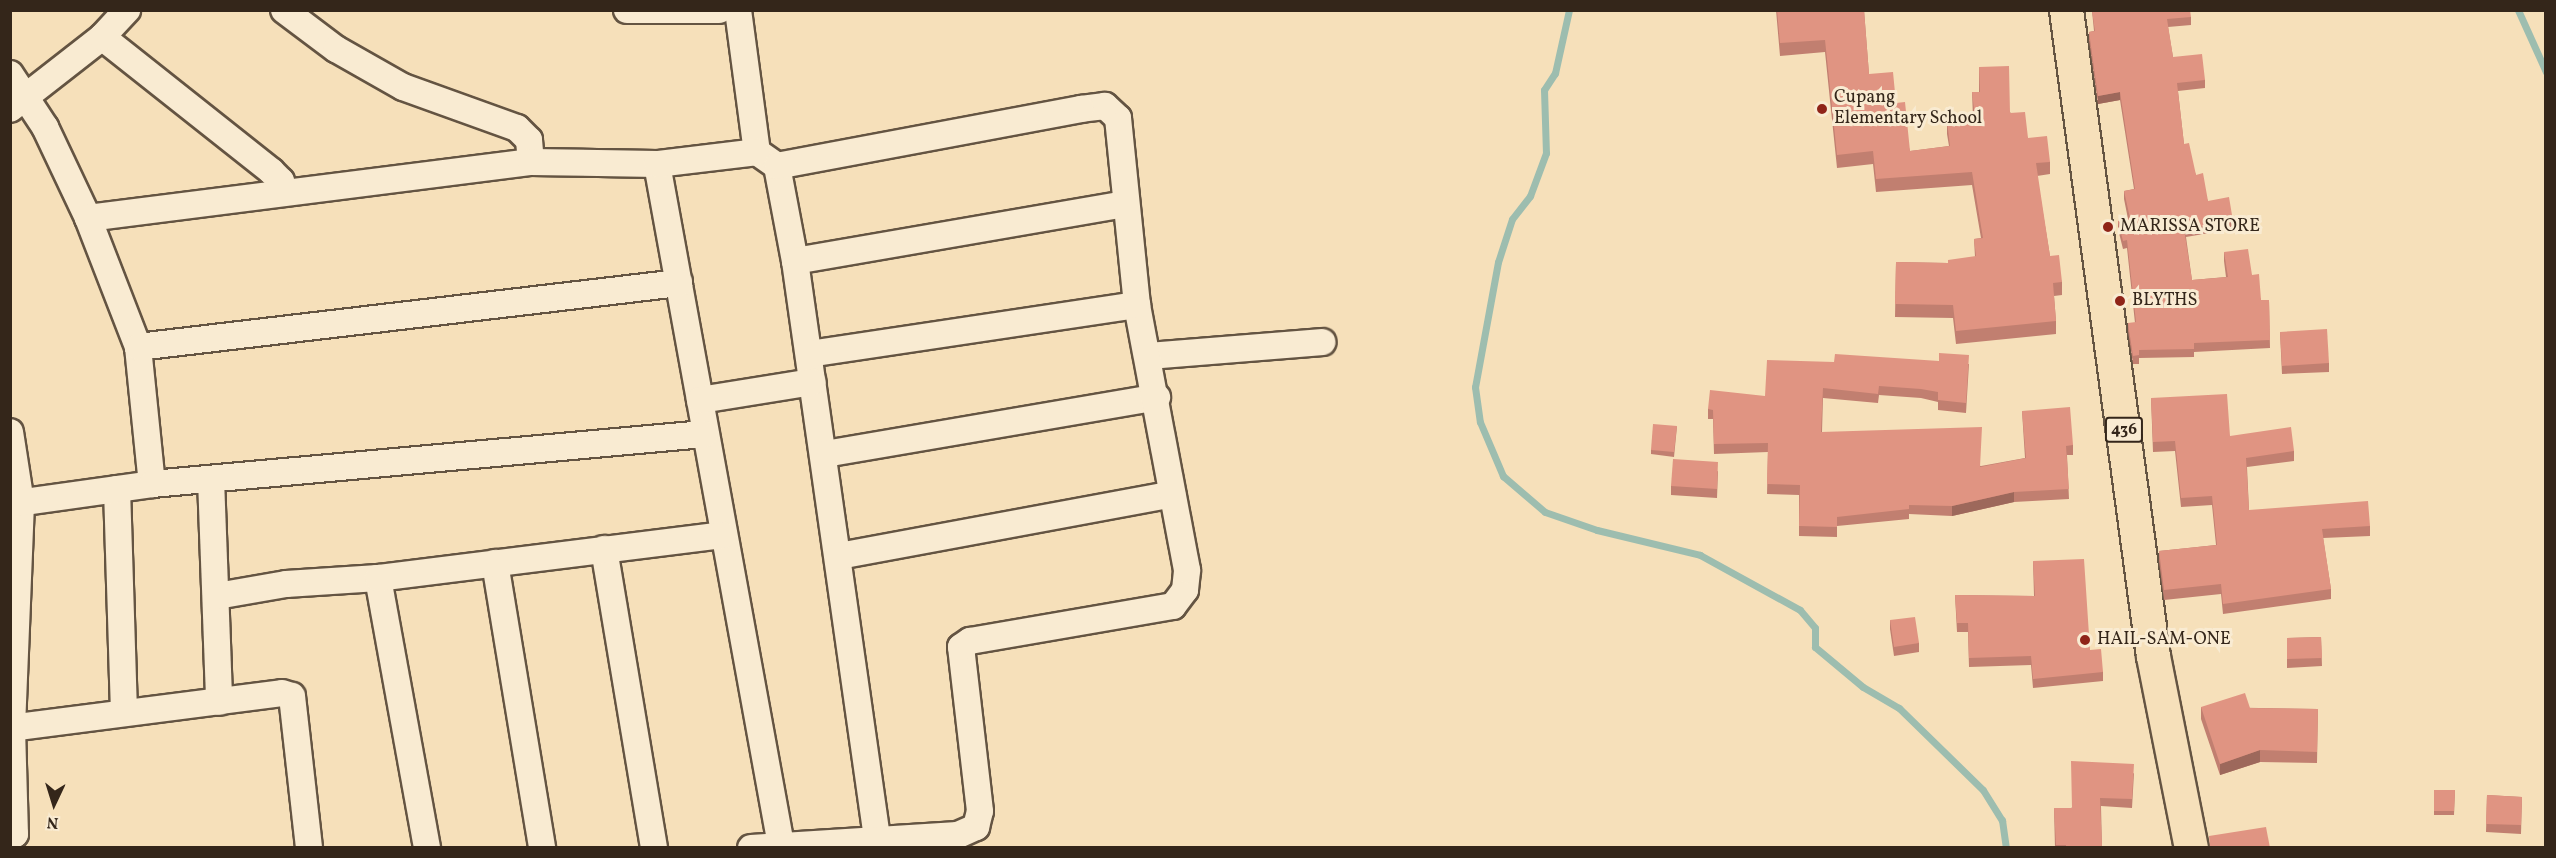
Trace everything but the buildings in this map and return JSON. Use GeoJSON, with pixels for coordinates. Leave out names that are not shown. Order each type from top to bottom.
{"type":"FeatureCollection","features":[{"type":"Feature","properties":{"kind":"main road","name":"436"},"geometry":{"type":"LineString","coordinates":[[2066,10],[2153,656],[2191,848]]}},
{"type":"Feature","properties":{"kind":"street"},"geometry":{"type":"LineString","coordinates":[[18,102],[102,37],[127,10]]}},
{"type":"Feature","properties":{"kind":"street"},"geometry":{"type":"LineString","coordinates":[[284,10],[336,49],[395,82],[517,128],[529,140],[531,162]]}},
{"type":"Feature","properties":{"kind":"street"},"geometry":{"type":"LineString","coordinates":[[627,10],[719,10]]}},
{"type":"Feature","properties":{"kind":"street"},"geometry":{"type":"LineString","coordinates":[[738,10],[767,159],[795,261],[825,454],[877,838]]}},
{"type":"Feature","properties":{"kind":"street"},"geometry":{"type":"LineString","coordinates":[[102,37],[272,171],[281,181],[283,192]]}},
{"type":"Feature","properties":{"kind":"street"},"geometry":{"type":"LineString","coordinates":[[10,74],[18,102],[45,127],[88,218],[138,347],[152,484]]}},
{"type":"Feature","properties":{"kind":"street"},"geometry":{"type":"LineString","coordinates":[[88,218],[531,162],[657,164],[767,159],[1105,106],[1118,118],[1137,305],[1157,397],[1187,570],[1185,590],[1173,606],[970,640],[961,647],[980,811],[976,827],[958,835],[877,838],[751,848]]}},
{"type":"Feature","properties":{"kind":"street"},"geometry":{"type":"LineString","coordinates":[[657,164],[781,845]]}},
{"type":"Feature","properties":{"kind":"street"},"geometry":{"type":"LineString","coordinates":[[795,261],[1125,204]]}},
{"type":"Feature","properties":{"kind":"street"},"geometry":{"type":"LineString","coordinates":[[138,347],[679,283]]}},
{"type":"Feature","properties":{"kind":"street"},"geometry":{"type":"LineString","coordinates":[[809,354],[1137,305]]}},
{"type":"Feature","properties":{"kind":"street"},"geometry":{"type":"LineString","coordinates":[[1149,356],[1322,342]]}},
{"type":"Feature","properties":{"kind":"street"},"geometry":{"type":"LineString","coordinates":[[700,400],[813,382]]}},
{"type":"Feature","properties":{"kind":"street"},"geometry":{"type":"LineString","coordinates":[[825,454],[1157,397]]}},
{"type":"Feature","properties":{"kind":"street"},"geometry":{"type":"LineString","coordinates":[[10,432],[16,504],[11,728],[13,839]]}},
{"type":"Feature","properties":{"kind":"street"},"geometry":{"type":"LineString","coordinates":[[16,504],[152,484],[211,478],[705,434]]}},
{"type":"Feature","properties":{"kind":"street"},"geometry":{"type":"LineString","coordinates":[[211,478],[219,702]]}},
{"type":"Feature","properties":{"kind":"street"},"geometry":{"type":"LineString","coordinates":[[117,489],[124,711]]}},
{"type":"Feature","properties":{"kind":"street"},"geometry":{"type":"LineString","coordinates":[[839,556],[1173,494]]}},
{"type":"Feature","properties":{"kind":"street"},"geometry":{"type":"LineString","coordinates":[[216,596],[286,584],[378,578],[723,535]]}},
{"type":"Feature","properties":{"kind":"street"},"geometry":{"type":"LineString","coordinates":[[604,549],[654,848]]}},
{"type":"Feature","properties":{"kind":"street"},"geometry":{"type":"LineString","coordinates":[[495,563],[542,848]]}},
{"type":"Feature","properties":{"kind":"street"},"geometry":{"type":"LineString","coordinates":[[378,578],[427,848]]}},
{"type":"Feature","properties":{"kind":"street"},"geometry":{"type":"LineString","coordinates":[[11,728],[124,711],[219,702],[282,693],[292,696],[309,848]]}},
{"type":"Feature","properties":{"kind":"waterway"},"geometry":{"type":"LineString","coordinates":[[1569,10],[1555,73],[1544,90],[1546,153],[1530,196],[1512,219],[1498,262],[1475,387],[1480,422],[1503,476],[1545,512],[1597,530],[1700,555],[1800,610],[1815,628],[1815,647],[1863,687],[1899,708],[1983,790],[2002,820],[2006,848]]}},
{"type":"Feature","properties":{"kind":"waterway"},"geometry":{"type":"LineString","coordinates":[[2518,10],[2546,72]]}},
{"type":"Feature","properties":{"kind":"place","name":"Cupang Elementary School"},"geometry":{"type":"Point","coordinates":[1822,109]}},
{"type":"Feature","properties":{"kind":"place","name":"MARISSA STORE"},"geometry":{"type":"Point","coordinates":[2108,227]}},
{"type":"Feature","properties":{"kind":"place","name":"BLYTHS"},"geometry":{"type":"Point","coordinates":[2120,301]}},
{"type":"Feature","properties":{"kind":"place","name":"HAIL-SAM-ONE"},"geometry":{"type":"Point","coordinates":[2085,640]}}]}
